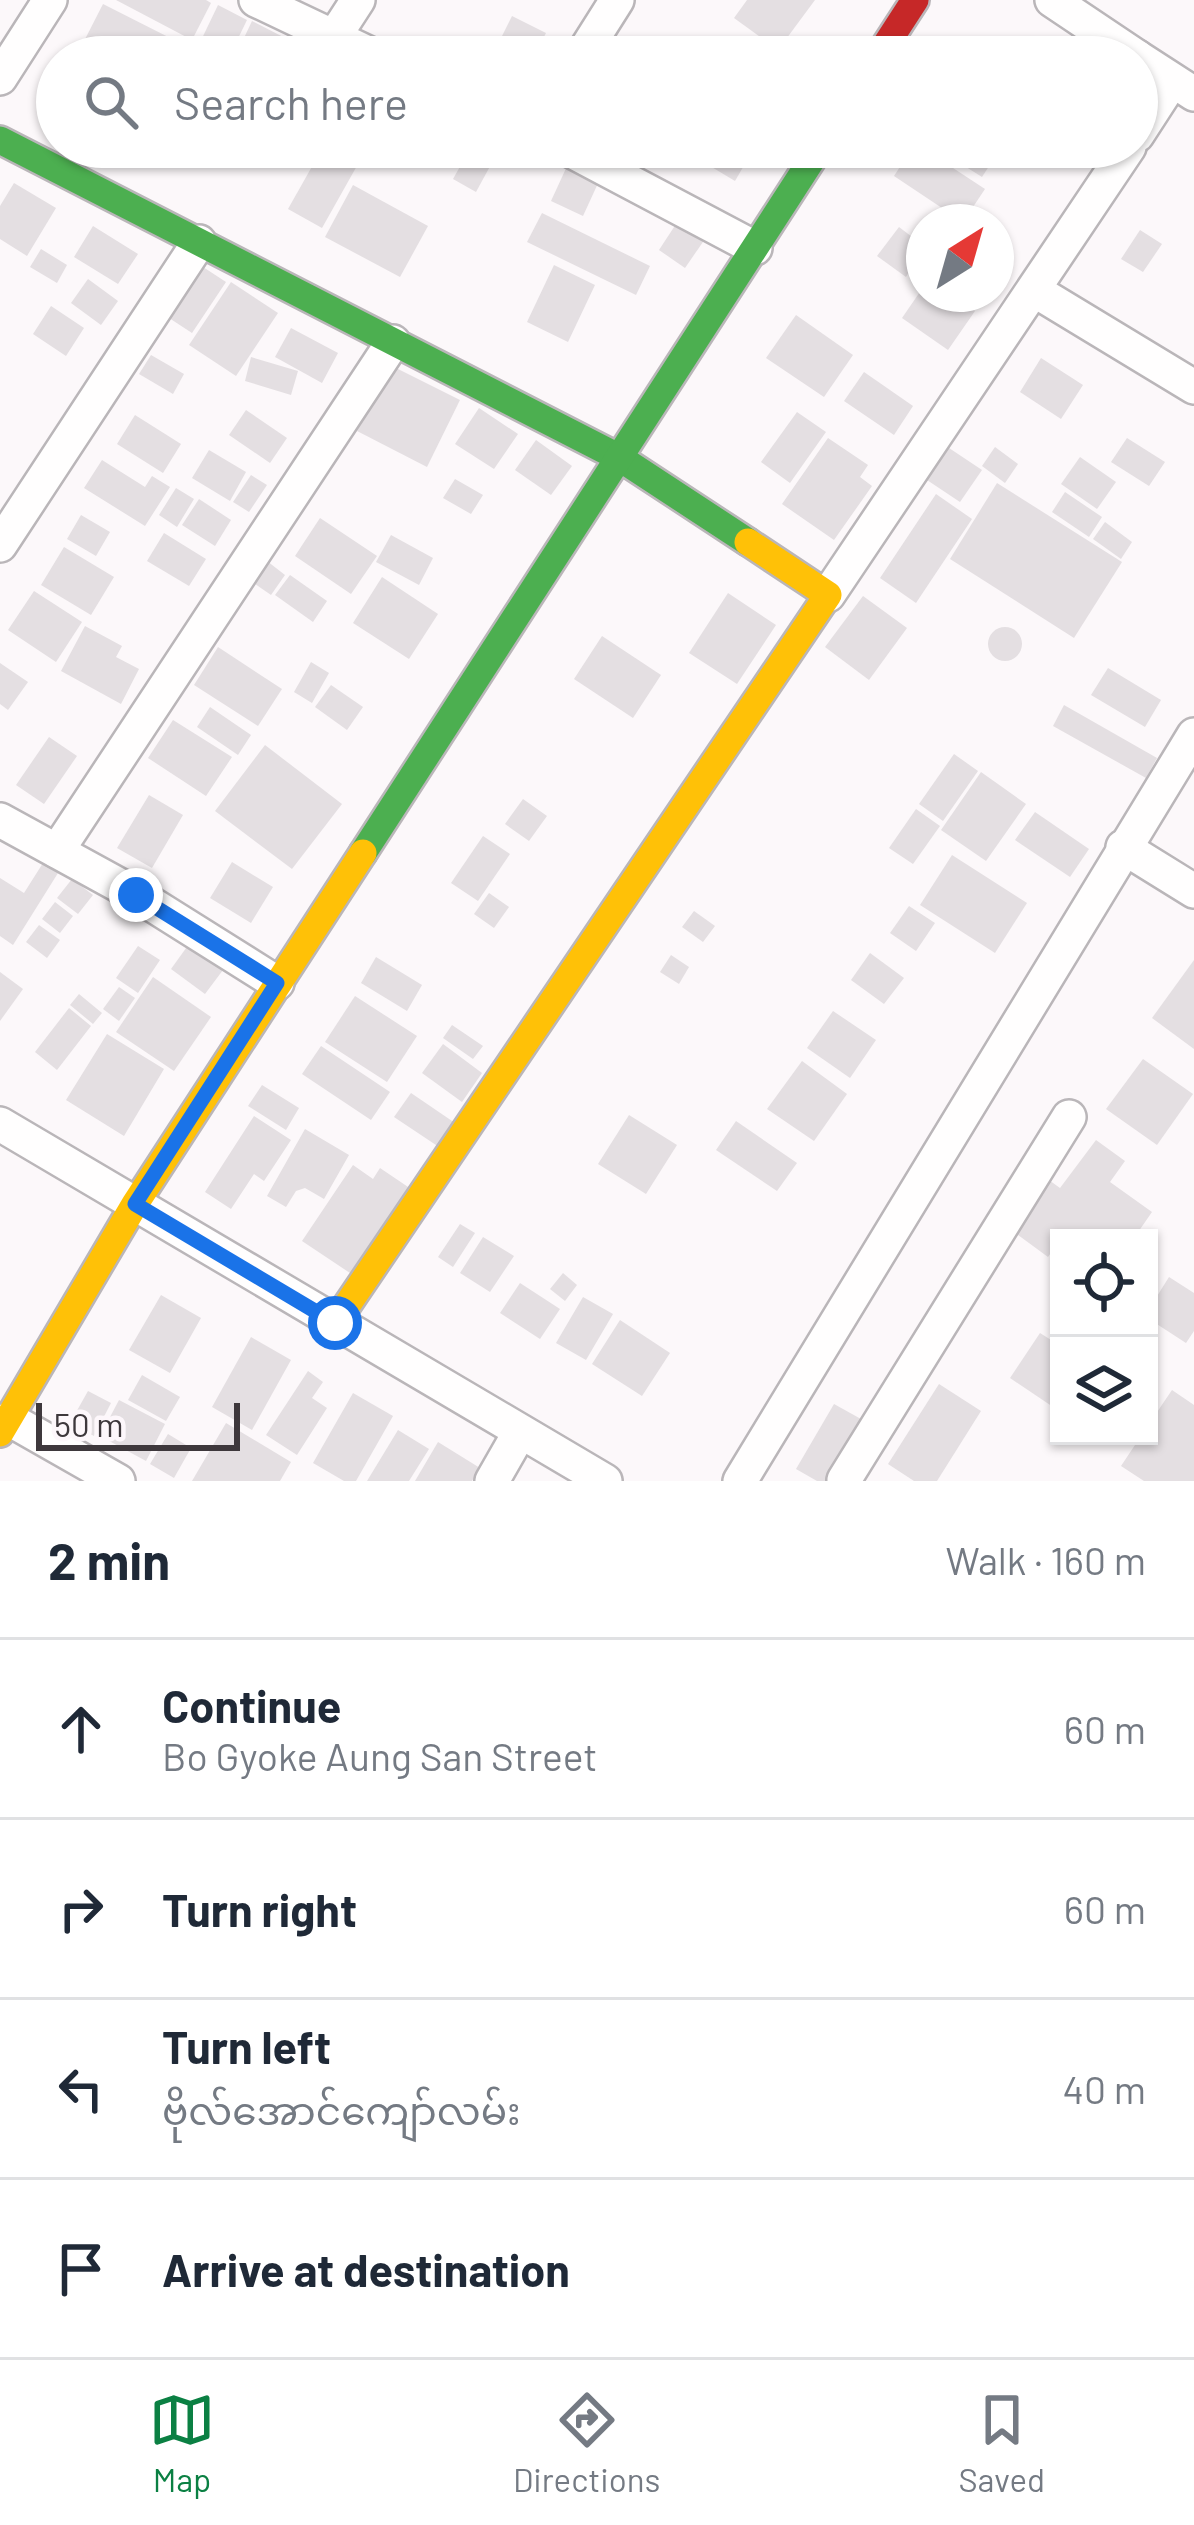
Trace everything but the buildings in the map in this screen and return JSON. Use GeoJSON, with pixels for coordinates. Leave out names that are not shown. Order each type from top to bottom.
{"type":"FeatureCollection","features":[{"type":"Feature","properties":{"kind":"street"},"geometry":{"type":"LineString","coordinates":[[0,78],[50,0]]}},
{"type":"Feature","properties":{"kind":"street"},"geometry":{"type":"LineString","coordinates":[[256,0],[332,36]]}},
{"type":"Feature","properties":{"kind":"street"},"geometry":{"type":"LineString","coordinates":[[335,36],[358,0]]}},
{"type":"Feature","properties":{"kind":"street"},"geometry":{"type":"LineString","coordinates":[[594,36],[617,0]]}},
{"type":"Feature","properties":{"kind":"street"},"geometry":{"type":"LineString","coordinates":[[891,36],[914,0]]}},
{"type":"Feature","properties":{"kind":"street"},"geometry":{"type":"LineString","coordinates":[[1052,0],[1106,36]]}},
{"type":"Feature","properties":{"kind":"street"},"geometry":{"type":"LineString","coordinates":[[1158,113],[1183,87]]}},
{"type":"Feature","properties":{"kind":"street"},"geometry":{"type":"LineString","coordinates":[[0,140],[36,158]]}},
{"type":"Feature","properties":{"kind":"street"},"geometry":{"type":"LineString","coordinates":[[55,168],[620,458],[828,595]]}},
{"type":"Feature","properties":{"kind":"street"},"geometry":{"type":"LineString","coordinates":[[604,168],[755,248]]}},
{"type":"Feature","properties":{"kind":"street"},"geometry":{"type":"LineString","coordinates":[[118,1481],[4,1426],[135,1204],[806,168]]}},
{"type":"Feature","properties":{"kind":"street"},"geometry":{"type":"LineString","coordinates":[[335,1323],[1115,168]]}},
{"type":"Feature","properties":{"kind":"street"},"geometry":{"type":"LineString","coordinates":[[0,545],[199,242]]}},
{"type":"Feature","properties":{"kind":"street"},"geometry":{"type":"LineString","coordinates":[[1034,290],[1194,388]]}},
{"type":"Feature","properties":{"kind":"street"},"geometry":{"type":"LineString","coordinates":[[57,851],[393,342]]}},
{"type":"Feature","properties":{"kind":"street"},"geometry":{"type":"LineString","coordinates":[[740,1481],[1194,734]]}},
{"type":"Feature","properties":{"kind":"street"},"geometry":{"type":"LineString","coordinates":[[0,820],[277,983]]}},
{"type":"Feature","properties":{"kind":"street"},"geometry":{"type":"LineString","coordinates":[[1123,847],[1194,891]]}},
{"type":"Feature","properties":{"kind":"street"},"geometry":{"type":"LineString","coordinates":[[844,1481],[1069,1117]]}},
{"type":"Feature","properties":{"kind":"street"},"geometry":{"type":"LineString","coordinates":[[0,1124],[604,1481]]}},
{"type":"Feature","properties":{"kind":"street"},"geometry":{"type":"LineString","coordinates":[[492,1481],[520,1432]]}},
{"type":"Feature","properties":{"kind":"traffic: fast"},"geometry":{"type":"LineString","coordinates":[[0,140],[36,158]]}},
{"type":"Feature","properties":{"kind":"traffic: fast"},"geometry":{"type":"LineString","coordinates":[[55,168],[620,458],[748,542]]}},
{"type":"Feature","properties":{"kind":"traffic: fast"},"geometry":{"type":"LineString","coordinates":[[363,853],[806,168]]}},
{"type":"Feature","properties":{"kind":"traffic: slow"},"geometry":{"type":"LineString","coordinates":[[335,1323],[828,595],[748,542]]}},
{"type":"Feature","properties":{"kind":"traffic: slow"},"geometry":{"type":"LineString","coordinates":[[0,1433],[135,1204],[363,853]]}},
{"type":"Feature","properties":{"kind":"traffic: jam"},"geometry":{"type":"LineString","coordinates":[[892,36],[915,0]]}},
{"type":"Feature","properties":{"kind":"route"},"geometry":{"type":"LineString","coordinates":[[136,895],[277,983],[135,1204],[335,1323]]}}]}
